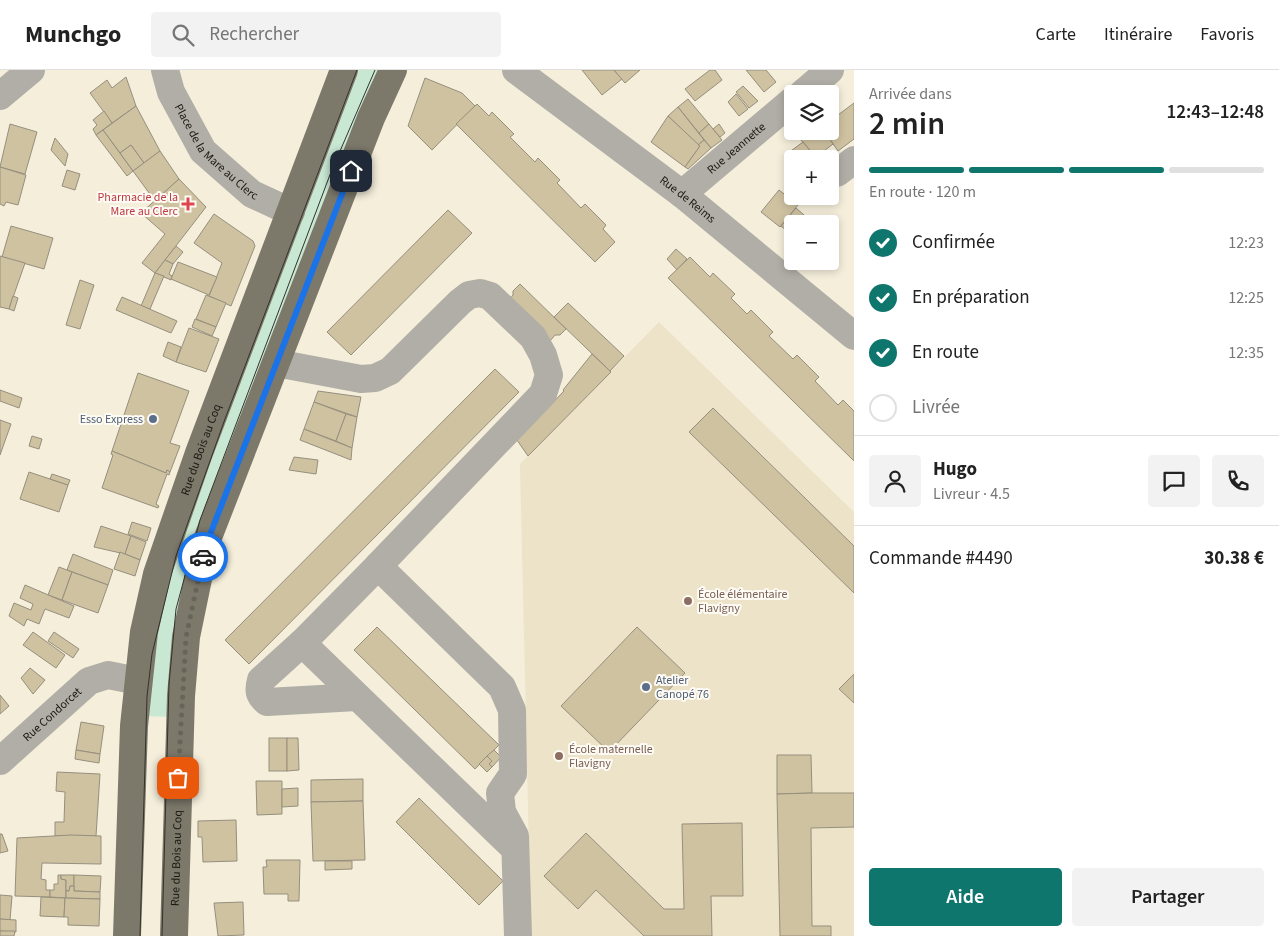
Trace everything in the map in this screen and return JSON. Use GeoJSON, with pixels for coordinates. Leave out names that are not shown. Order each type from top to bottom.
{"type":"FeatureCollection","features":[{"type":"Feature","properties":{"kind":"main road","name":"Rue du Bois au Coq"},"geometry":{"type":"LineString","coordinates":[[127,936],[132,741],[144,632],[157,574],[199,453],[344,70]]}},
{"type":"Feature","properties":{"kind":"main road","name":"Rue du Bois au Coq"},"geometry":{"type":"LineString","coordinates":[[174,936],[181,696],[186,637],[206,545],[371,118],[393,70]]}},
{"type":"Feature","properties":{"kind":"street"},"geometry":{"type":"LineString","coordinates":[[0,96],[31,70]]}},
{"type":"Feature","properties":{"kind":"street","name":"Place de la Mare au Clerc"},"geometry":{"type":"LineString","coordinates":[[165,70],[171,92],[203,151],[252,194],[291,212]]}},
{"type":"Feature","properties":{"kind":"street","name":"Rue de Reims"},"geometry":{"type":"LineString","coordinates":[[516,70],[682,194],[854,336]]}},
{"type":"Feature","properties":{"kind":"street"},"geometry":{"type":"LineString","coordinates":[[812,85],[830,70]]}},
{"type":"Feature","properties":{"kind":"street","name":"Rue Jeannette"},"geometry":{"type":"LineString","coordinates":[[682,194],[784,109]]}},
{"type":"Feature","properties":{"kind":"street"},"geometry":{"type":"LineString","coordinates":[[276,363],[360,379],[375,378],[390,371],[460,302],[469,295],[480,293],[490,296],[533,337],[543,355],[549,375],[543,394],[378,566],[302,643],[261,680],[259,689],[261,696],[267,702],[357,697]]}},
{"type":"Feature","properties":{"kind":"street"},"geometry":{"type":"LineString","coordinates":[[378,566],[502,687],[512,710],[514,774],[500,793],[502,812],[515,836],[518,936]]}},
{"type":"Feature","properties":{"kind":"street"},"geometry":{"type":"LineString","coordinates":[[302,643],[515,850]]}},
{"type":"Feature","properties":{"kind":"street","name":"Rue Condorcet"},"geometry":{"type":"LineString","coordinates":[[0,761],[89,682],[108,675],[138,681]]}},
{"type":"Feature","properties":{"kind":"shaded area","name":"École élémentaire Flavigny"},"geometry":{"type":"Polygon","coordinates":[[[659,322],[854,512],[854,936],[531,936],[520,464],[659,322]]]}},
{"type":"Feature","properties":{"kind":"green space"},"geometry":{"type":"Polygon","coordinates":[[[351,70],[383,70],[249,404],[175,717],[141,716],[160,596],[351,70]]]}},
{"type":"Feature","properties":{"kind":"building"},"geometry":{"type":"Polygon","coordinates":[[[582,70],[614,70],[622,79],[602,95],[582,70]]]}},
{"type":"Feature","properties":{"kind":"building"},"geometry":{"type":"Polygon","coordinates":[[[614,70],[640,70],[625,83],[614,70]]]}},
{"type":"Feature","properties":{"kind":"building"},"geometry":{"type":"Polygon","coordinates":[[[710,70],[715,70],[722,80],[695,101],[685,89],[710,70]]]}},
{"type":"Feature","properties":{"kind":"building"},"geometry":{"type":"Polygon","coordinates":[[[746,70],[766,70],[776,82],[764,92],[746,70]]]}},
{"type":"Feature","properties":{"kind":"building"},"geometry":{"type":"Polygon","coordinates":[[[126,77],[136,106],[112,123],[90,93],[107,80],[112,88],[126,77]]]}},
{"type":"Feature","properties":{"kind":"building"},"geometry":{"type":"Polygon","coordinates":[[[425,78],[462,93],[475,106],[432,150],[408,126],[425,78]]]}},
{"type":"Feature","properties":{"kind":"building"},"geometry":{"type":"Polygon","coordinates":[[[743,86],[758,101],[749,108],[736,92],[743,86]]]}},
{"type":"Feature","properties":{"kind":"building"},"geometry":{"type":"Polygon","coordinates":[[[736,94],[748,109],[739,116],[728,102],[736,94]]]}},
{"type":"Feature","properties":{"kind":"building"},"geometry":{"type":"Polygon","coordinates":[[[688,99],[709,124],[699,133],[678,107],[688,99]]]}},
{"type":"Feature","properties":{"kind":"building"},"geometry":{"type":"Polygon","coordinates":[[[854,103],[854,139],[839,150],[830,140],[839,140],[839,114],[854,103]]]}},
{"type":"Feature","properties":{"kind":"building"},"geometry":{"type":"Polygon","coordinates":[[[477,104],[489,116],[492,112],[514,134],[510,137],[535,162],[538,158],[560,180],[557,183],[581,208],[585,204],[606,225],[603,229],[615,242],[595,262],[456,124],[477,104]]]}},
{"type":"Feature","properties":{"kind":"building"},"geometry":{"type":"Polygon","coordinates":[[[136,106],[160,151],[144,163],[131,145],[120,153],[103,130],[136,106]]]}},
{"type":"Feature","properties":{"kind":"building"},"geometry":{"type":"Polygon","coordinates":[[[678,107],[704,140],[698,145],[668,116],[678,107]]]}},
{"type":"Feature","properties":{"kind":"building"},"geometry":{"type":"Polygon","coordinates":[[[104,111],[112,123],[96,135],[93,129],[97,125],[93,120],[104,111]]]}},
{"type":"Feature","properties":{"kind":"building"},"geometry":{"type":"Polygon","coordinates":[[[668,116],[700,146],[685,167],[651,142],[668,116]]]}},
{"type":"Feature","properties":{"kind":"building"},"geometry":{"type":"Polygon","coordinates":[[[10,124],[37,132],[25,174],[0,167],[10,124]]]}},
{"type":"Feature","properties":{"kind":"building"},"geometry":{"type":"Polygon","coordinates":[[[709,124],[722,140],[711,148],[699,133],[709,124]]]}},
{"type":"Feature","properties":{"kind":"building"},"geometry":{"type":"Polygon","coordinates":[[[719,124],[725,133],[720,137],[713,129],[719,124]]]}},
{"type":"Feature","properties":{"kind":"building"},"geometry":{"type":"Polygon","coordinates":[[[103,130],[133,171],[127,176],[96,135],[103,130]]]}},
{"type":"Feature","properties":{"kind":"building"},"geometry":{"type":"Polygon","coordinates":[[[55,138],[68,154],[65,166],[51,150],[55,138]]]}},
{"type":"Feature","properties":{"kind":"building"},"geometry":{"type":"Polygon","coordinates":[[[704,140],[711,148],[688,169],[685,167],[700,146],[698,145],[704,140]]]}},
{"type":"Feature","properties":{"kind":"building"},"geometry":{"type":"Polygon","coordinates":[[[801,140],[830,140],[833,144],[825,150],[810,150],[801,140]]]}},
{"type":"Feature","properties":{"kind":"building"},"geometry":{"type":"Polygon","coordinates":[[[803,142],[810,150],[792,150],[803,142]]]}},
{"type":"Feature","properties":{"kind":"building"},"geometry":{"type":"Polygon","coordinates":[[[131,145],[144,163],[133,171],[120,153],[131,145]]]}},
{"type":"Feature","properties":{"kind":"building"},"geometry":{"type":"Polygon","coordinates":[[[160,151],[179,179],[155,201],[133,171],[160,151]]]}},
{"type":"Feature","properties":{"kind":"building"},"geometry":{"type":"Polygon","coordinates":[[[0,167],[26,175],[18,205],[6,202],[4,206],[0,204],[0,167]]]}},
{"type":"Feature","properties":{"kind":"building"},"geometry":{"type":"Polygon","coordinates":[[[67,170],[80,174],[75,190],[62,186],[67,170]]]}},
{"type":"Feature","properties":{"kind":"building"},"geometry":{"type":"Polygon","coordinates":[[[179,179],[206,207],[155,273],[142,263],[165,234],[141,213],[179,179]]]}},
{"type":"Feature","properties":{"kind":"building"},"geometry":{"type":"Polygon","coordinates":[[[779,190],[784,194],[784,205],[798,205],[790,215],[784,215],[784,222],[780,227],[761,212],[779,190]]]}},
{"type":"Feature","properties":{"kind":"building"},"geometry":{"type":"Polygon","coordinates":[[[796,208],[804,215],[790,215],[796,208]]]}},
{"type":"Feature","properties":{"kind":"building"},"geometry":{"type":"Polygon","coordinates":[[[448,210],[472,233],[351,355],[327,332],[448,210]]]}},
{"type":"Feature","properties":{"kind":"building"},"geometry":{"type":"Polygon","coordinates":[[[214,214],[253,241],[255,246],[231,306],[209,296],[222,263],[194,243],[214,214]]]}},
{"type":"Feature","properties":{"kind":"building"},"geometry":{"type":"Polygon","coordinates":[[[11,226],[53,238],[44,269],[2,257],[11,226]]]}},
{"type":"Feature","properties":{"kind":"building"},"geometry":{"type":"Polygon","coordinates":[[[176,246],[183,252],[173,264],[165,260],[176,246]]]}},
{"type":"Feature","properties":{"kind":"building"},"geometry":{"type":"Polygon","coordinates":[[[676,249],[687,259],[677,270],[667,259],[676,249]]]}},
{"type":"Feature","properties":{"kind":"building"},"geometry":{"type":"Polygon","coordinates":[[[0,256],[25,263],[9,309],[0,307],[0,256]]]}},
{"type":"Feature","properties":{"kind":"building"},"geometry":{"type":"Polygon","coordinates":[[[690,257],[710,277],[713,273],[735,294],[731,298],[747,314],[751,310],[773,332],[769,336],[793,359],[797,355],[819,377],[815,381],[838,405],[843,400],[854,411],[854,461],[668,278],[690,257]]]}},
{"type":"Feature","properties":{"kind":"building"},"geometry":{"type":"Polygon","coordinates":[[[165,260],[173,264],[169,274],[172,276],[171,280],[155,273],[165,260]]]}},
{"type":"Feature","properties":{"kind":"building"},"geometry":{"type":"Polygon","coordinates":[[[178,262],[217,277],[209,295],[171,279],[178,262]]]}},
{"type":"Feature","properties":{"kind":"building"},"geometry":{"type":"Polygon","coordinates":[[[155,273],[164,276],[150,309],[141,306],[155,273]]]}},
{"type":"Feature","properties":{"kind":"building"},"geometry":{"type":"Polygon","coordinates":[[[80,280],[94,285],[80,329],[66,325],[80,280]]]}},
{"type":"Feature","properties":{"kind":"building"},"geometry":{"type":"Polygon","coordinates":[[[520,284],[566,329],[560,335],[555,335],[550,341],[509,300],[513,295],[513,291],[520,284]]]}},
{"type":"Feature","properties":{"kind":"building"},"geometry":{"type":"Polygon","coordinates":[[[206,295],[226,303],[216,327],[196,319],[206,295]]]}},
{"type":"Feature","properties":{"kind":"building"},"geometry":{"type":"Polygon","coordinates":[[[13,296],[18,298],[14,311],[9,309],[13,296]]]}},
{"type":"Feature","properties":{"kind":"building"},"geometry":{"type":"Polygon","coordinates":[[[122,297],[177,321],[171,333],[116,310],[122,297]]]}},
{"type":"Feature","properties":{"kind":"building"},"geometry":{"type":"Polygon","coordinates":[[[568,303],[624,356],[610,371],[554,317],[568,303]]]}},
{"type":"Feature","properties":{"kind":"building"},"geometry":{"type":"Polygon","coordinates":[[[195,319],[216,327],[212,336],[192,327],[195,319]]]}},
{"type":"Feature","properties":{"kind":"building"},"geometry":{"type":"Polygon","coordinates":[[[189,328],[219,339],[206,372],[176,362],[189,328]]]}},
{"type":"Feature","properties":{"kind":"building"},"geometry":{"type":"Polygon","coordinates":[[[168,342],[181,347],[176,362],[163,356],[168,342]]]}},
{"type":"Feature","properties":{"kind":"building"},"geometry":{"type":"Polygon","coordinates":[[[592,354],[611,372],[528,456],[517,440],[564,391],[592,354]]]}},
{"type":"Feature","properties":{"kind":"building"},"geometry":{"type":"Polygon","coordinates":[[[495,369],[519,392],[249,664],[225,640],[495,369]]]}},
{"type":"Feature","properties":{"kind":"building"},"geometry":{"type":"Polygon","coordinates":[[[138,373],[189,391],[170,443],[180,446],[170,472],[167,470],[166,473],[112,451],[138,373]]]}},
{"type":"Feature","properties":{"kind":"building"},"geometry":{"type":"Polygon","coordinates":[[[0,390],[22,398],[19,408],[0,401],[0,390]]]}},
{"type":"Feature","properties":{"kind":"building"},"geometry":{"type":"Polygon","coordinates":[[[318,391],[361,397],[357,417],[314,402],[318,391]]]}},
{"type":"Feature","properties":{"kind":"building"},"geometry":{"type":"Polygon","coordinates":[[[314,402],[346,414],[336,441],[304,429],[314,402]]]}},
{"type":"Feature","properties":{"kind":"building"},"geometry":{"type":"Polygon","coordinates":[[[713,408],[854,546],[854,593],[689,432],[713,408]]]}},
{"type":"Feature","properties":{"kind":"building"},"geometry":{"type":"Polygon","coordinates":[[[346,414],[357,417],[352,448],[336,441],[346,414]]]}},
{"type":"Feature","properties":{"kind":"building"},"geometry":{"type":"Polygon","coordinates":[[[0,420],[11,424],[0,455],[0,420]]]}},
{"type":"Feature","properties":{"kind":"building"},"geometry":{"type":"Polygon","coordinates":[[[304,429],[352,448],[351,460],[300,440],[304,429]]]}},
{"type":"Feature","properties":{"kind":"building"},"geometry":{"type":"Polygon","coordinates":[[[32,436],[42,439],[39,449],[29,446],[32,436]]]}},
{"type":"Feature","properties":{"kind":"building"},"geometry":{"type":"Polygon","coordinates":[[[112,451],[166,473],[167,470],[170,472],[169,475],[167,474],[156,504],[159,506],[158,508],[102,488],[113,455],[111,454],[112,451]]]}},
{"type":"Feature","properties":{"kind":"building"},"geometry":{"type":"Polygon","coordinates":[[[294,457],[318,460],[316,474],[289,470],[294,457]]]}},
{"type":"Feature","properties":{"kind":"building"},"geometry":{"type":"Polygon","coordinates":[[[29,472],[68,485],[59,512],[20,499],[29,472]]]}},
{"type":"Feature","properties":{"kind":"building"},"geometry":{"type":"Polygon","coordinates":[[[52,474],[70,480],[68,485],[50,479],[52,474]]]}},
{"type":"Feature","properties":{"kind":"building"},"geometry":{"type":"Polygon","coordinates":[[[132,522],[151,528],[147,541],[128,534],[132,522]]]}},
{"type":"Feature","properties":{"kind":"building"},"geometry":{"type":"Polygon","coordinates":[[[101,526],[131,536],[125,554],[94,547],[101,526]]]}},
{"type":"Feature","properties":{"kind":"building"},"geometry":{"type":"Polygon","coordinates":[[[131,536],[146,542],[140,560],[125,554],[131,536]]]}},
{"type":"Feature","properties":{"kind":"building"},"geometry":{"type":"Polygon","coordinates":[[[120,552],[140,560],[135,576],[114,569],[120,552]]]}},
{"type":"Feature","properties":{"kind":"building"},"geometry":{"type":"Polygon","coordinates":[[[73,554],[113,570],[108,585],[67,570],[73,554]]]}},
{"type":"Feature","properties":{"kind":"building"},"geometry":{"type":"Polygon","coordinates":[[[59,567],[72,572],[62,600],[48,595],[59,567]]]}},
{"type":"Feature","properties":{"kind":"building"},"geometry":{"type":"Polygon","coordinates":[[[72,572],[108,585],[98,613],[62,600],[72,572]]]}},
{"type":"Feature","properties":{"kind":"building"},"geometry":{"type":"Polygon","coordinates":[[[25,585],[74,606],[69,618],[45,609],[39,624],[27,619],[24,626],[9,616],[14,603],[31,610],[33,604],[20,598],[25,585]]]}},
{"type":"Feature","properties":{"kind":"building"},"geometry":{"type":"Polygon","coordinates":[[[377,627],[499,745],[475,769],[354,650],[377,627]]]}},
{"type":"Feature","properties":{"kind":"building"},"geometry":{"type":"Polygon","coordinates":[[[637,627],[685,673],[609,752],[561,706],[637,627]]]}},
{"type":"Feature","properties":{"kind":"building"},"geometry":{"type":"Polygon","coordinates":[[[33,632],[65,655],[56,668],[23,645],[33,632]]]}},
{"type":"Feature","properties":{"kind":"building"},"geometry":{"type":"Polygon","coordinates":[[[54,632],[79,649],[73,658],[48,641],[54,632]]]}},
{"type":"Feature","properties":{"kind":"building"},"geometry":{"type":"Polygon","coordinates":[[[30,668],[45,680],[33,694],[21,678],[30,668]]]}},
{"type":"Feature","properties":{"kind":"building"},"geometry":{"type":"Polygon","coordinates":[[[854,674],[854,703],[839,689],[854,674]]]}},
{"type":"Feature","properties":{"kind":"building"},"geometry":{"type":"Polygon","coordinates":[[[0,695],[9,706],[0,714],[0,695]]]}},
{"type":"Feature","properties":{"kind":"building"},"geometry":{"type":"Polygon","coordinates":[[[81,722],[104,726],[100,754],[76,750],[81,722]]]}},
{"type":"Feature","properties":{"kind":"building"},"geometry":{"type":"Polygon","coordinates":[[[269,738],[287,738],[287,771],[269,771],[269,738]]]}},
{"type":"Feature","properties":{"kind":"building"},"geometry":{"type":"Polygon","coordinates":[[[287,738],[298,738],[299,770],[287,771],[287,738]]]}},
{"type":"Feature","properties":{"kind":"building"},"geometry":{"type":"Polygon","coordinates":[[[76,750],[100,754],[99,763],[75,759],[76,750]]]}},
{"type":"Feature","properties":{"kind":"building"},"geometry":{"type":"Polygon","coordinates":[[[494,750],[501,757],[492,767],[489,764],[492,761],[487,756],[494,750]]]}},
{"type":"Feature","properties":{"kind":"building"},"geometry":{"type":"Polygon","coordinates":[[[777,755],[811,755],[812,793],[777,794],[777,755]]]}},
{"type":"Feature","properties":{"kind":"building"},"geometry":{"type":"Polygon","coordinates":[[[487,756],[492,761],[489,764],[492,767],[487,772],[479,764],[487,756]]]}},
{"type":"Feature","properties":{"kind":"building"},"geometry":{"type":"Polygon","coordinates":[[[57,772],[100,774],[96,836],[55,836],[55,822],[64,822],[65,792],[56,791],[57,772]]]}},
{"type":"Feature","properties":{"kind":"building"},"geometry":{"type":"Polygon","coordinates":[[[363,779],[363,801],[311,802],[311,780],[363,779]]]}},
{"type":"Feature","properties":{"kind":"building"},"geometry":{"type":"Polygon","coordinates":[[[256,781],[282,781],[282,814],[257,815],[256,781]]]}},
{"type":"Feature","properties":{"kind":"building"},"geometry":{"type":"Polygon","coordinates":[[[298,788],[298,806],[282,807],[282,789],[298,788]]]}},
{"type":"Feature","properties":{"kind":"building"},"geometry":{"type":"Polygon","coordinates":[[[854,793],[854,827],[811,828],[812,926],[831,926],[831,936],[780,936],[777,794],[854,793]]]}},
{"type":"Feature","properties":{"kind":"building"},"geometry":{"type":"Polygon","coordinates":[[[419,798],[503,881],[479,905],[396,822],[419,798]]]}},
{"type":"Feature","properties":{"kind":"building"},"geometry":{"type":"Polygon","coordinates":[[[363,801],[365,860],[313,861],[311,802],[363,801]]]}},
{"type":"Feature","properties":{"kind":"building"},"geometry":{"type":"Polygon","coordinates":[[[236,820],[237,861],[203,862],[202,837],[198,837],[198,821],[236,820]]]}},
{"type":"Feature","properties":{"kind":"building"},"geometry":{"type":"Polygon","coordinates":[[[742,823],[743,896],[711,896],[712,936],[644,936],[596,890],[578,909],[544,876],[586,833],[664,909],[684,909],[682,824],[742,823]]]}},
{"type":"Feature","properties":{"kind":"building"},"geometry":{"type":"Polygon","coordinates":[[[0,834],[2,834],[8,851],[0,853],[0,834]]]}},
{"type":"Feature","properties":{"kind":"building"},"geometry":{"type":"Polygon","coordinates":[[[71,835],[101,836],[101,864],[42,863],[41,879],[46,880],[46,890],[50,890],[50,897],[15,896],[17,838],[71,835]]]}},
{"type":"Feature","properties":{"kind":"building"},"geometry":{"type":"Polygon","coordinates":[[[266,860],[300,860],[299,901],[288,901],[288,894],[264,894],[263,867],[267,867],[266,860]]]}},
{"type":"Feature","properties":{"kind":"building"},"geometry":{"type":"Polygon","coordinates":[[[325,861],[352,861],[352,869],[325,870],[325,861]]]}},
{"type":"Feature","properties":{"kind":"building"},"geometry":{"type":"Polygon","coordinates":[[[58,875],[61,875],[61,879],[66,880],[66,898],[50,897],[50,890],[54,890],[54,884],[58,884],[58,875]]]}},
{"type":"Feature","properties":{"kind":"building"},"geometry":{"type":"Polygon","coordinates":[[[61,875],[74,875],[74,886],[70,886],[69,891],[66,891],[66,880],[61,879],[61,875]]]}},
{"type":"Feature","properties":{"kind":"building"},"geometry":{"type":"Polygon","coordinates":[[[74,875],[101,876],[100,892],[74,891],[74,875]]]}},
{"type":"Feature","properties":{"kind":"building"},"geometry":{"type":"Polygon","coordinates":[[[70,886],[74,886],[74,891],[100,892],[100,899],[66,898],[66,891],[69,891],[70,886]]]}},
{"type":"Feature","properties":{"kind":"building"},"geometry":{"type":"Polygon","coordinates":[[[0,895],[12,896],[10,920],[0,919],[0,895]]]}},
{"type":"Feature","properties":{"kind":"building"},"geometry":{"type":"Polygon","coordinates":[[[41,897],[65,898],[64,917],[40,916],[41,897]]]}},
{"type":"Feature","properties":{"kind":"building"},"geometry":{"type":"Polygon","coordinates":[[[65,898],[100,899],[99,926],[68,925],[68,917],[64,917],[65,898]]]}},
{"type":"Feature","properties":{"kind":"building"},"geometry":{"type":"Polygon","coordinates":[[[243,902],[244,935],[218,936],[214,903],[243,902]]]}},
{"type":"Feature","properties":{"kind":"building"},"geometry":{"type":"Polygon","coordinates":[[[0,919],[16,920],[16,932],[0,931],[0,919]]]}},
{"type":"Feature","properties":{"kind":"building"},"geometry":{"type":"Polygon","coordinates":[[[0,931],[15,931],[14,936],[0,936],[0,931]]]}},
{"type":"Feature","properties":{"kind":"tram line"},"geometry":{"type":"LineString","coordinates":[[140,936],[147,696],[152,654],[176,556],[225,419],[357,70]]}},
{"type":"Feature","properties":{"kind":"tram line"},"geometry":{"type":"LineString","coordinates":[[162,936],[169,684],[176,609],[200,520],[331,172],[375,70]]}},
{"type":"Feature","properties":{"kind":"way so far"},"geometry":{"type":"LineString","coordinates":[[178,778],[181,696],[186,637],[203,557]]}},
{"type":"Feature","properties":{"kind":"place","name":"Pharmacie de la Mare au Clerc"},"geometry":{"type":"Point","coordinates":[188,204]}},
{"type":"Feature","properties":{"kind":"place","name":"Esso Express"},"geometry":{"type":"Point","coordinates":[153,419]}},
{"type":"Feature","properties":{"kind":"place","name":"École élémentaire Flavigny"},"geometry":{"type":"Point","coordinates":[688,601]}},
{"type":"Feature","properties":{"kind":"place","name":"Atelier Canopé 76"},"geometry":{"type":"Point","coordinates":[646,687]}},
{"type":"Feature","properties":{"kind":"place","name":"École maternelle Flavigny"},"geometry":{"type":"Point","coordinates":[559,756]}},
{"type":"Feature","properties":{"kind":"route"},"geometry":{"type":"LineString","coordinates":[[203,557],[351,171]]}}]}
